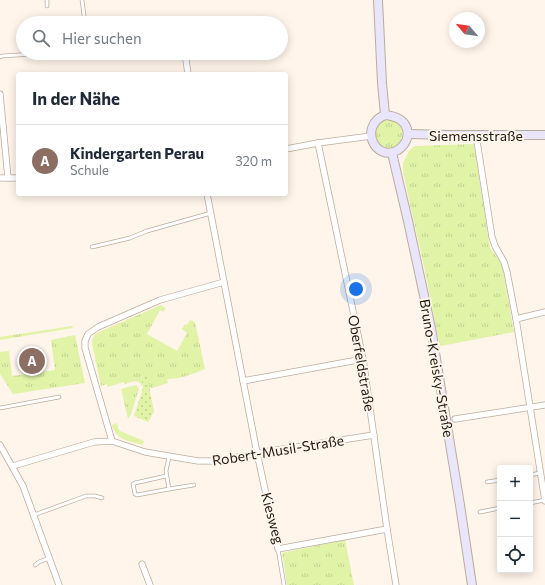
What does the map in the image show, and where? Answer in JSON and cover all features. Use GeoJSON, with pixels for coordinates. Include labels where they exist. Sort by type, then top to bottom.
{"type":"FeatureCollection","features":[{"type":"Feature","properties":{"kind":"street"},"geometry":{"type":"LineString","coordinates":[[378,0],[385,115]]}},
{"type":"Feature","properties":{"kind":"street"},"geometry":{"type":"LineString","coordinates":[[186,60],[188,72]]}},
{"type":"Feature","properties":{"kind":"street"},"geometry":{"type":"LineString","coordinates":[[0,94],[8,178]]}},
{"type":"Feature","properties":{"kind":"street"},"geometry":{"type":"LineString","coordinates":[[385,115],[402,120],[406,125],[408,134],[402,148],[392,153],[387,153],[376,147],[371,136],[371,131],[373,125],[380,117],[385,115]]}},
{"type":"Feature","properties":{"kind":"street","name":"Siemensstraße"},"geometry":{"type":"LineString","coordinates":[[408,134],[545,135]]}},
{"type":"Feature","properties":{"kind":"street"},"geometry":{"type":"LineString","coordinates":[[476,135],[492,237],[504,262],[516,319],[545,501]]}},
{"type":"Feature","properties":{"kind":"street"},"geometry":{"type":"LineString","coordinates":[[288,149],[371,136]]}},
{"type":"Feature","properties":{"kind":"street","name":"Oberfeldstraße"},"geometry":{"type":"LineString","coordinates":[[318,143],[363,359],[396,585]]}},
{"type":"Feature","properties":{"kind":"street","name":"Bruno-Kreisky-Straße"},"geometry":{"type":"LineString","coordinates":[[392,153],[431,328],[472,585]]}},
{"type":"Feature","properties":{"kind":"street"},"geometry":{"type":"LineString","coordinates":[[0,178],[16,178]]}},
{"type":"Feature","properties":{"kind":"street","name":"Kiesweg"},"geometry":{"type":"LineString","coordinates":[[207,196],[257,453],[278,549],[387,529]]}},
{"type":"Feature","properties":{"kind":"street"},"geometry":{"type":"LineString","coordinates":[[112,441],[85,348],[85,341],[88,334],[98,327],[160,300],[224,282]]}},
{"type":"Feature","properties":{"kind":"street"},"geometry":{"type":"LineString","coordinates":[[516,319],[545,312]]}},
{"type":"Feature","properties":{"kind":"street"},"geometry":{"type":"LineString","coordinates":[[243,381],[363,359]]}},
{"type":"Feature","properties":{"kind":"street"},"geometry":{"type":"LineString","coordinates":[[455,419],[545,404]]}},
{"type":"Feature","properties":{"kind":"street","name":"Robert-Musil-Straße"},"geometry":{"type":"LineString","coordinates":[[13,466],[94,442],[112,441],[145,452],[198,462],[219,461],[257,453],[374,435]]}},
{"type":"Feature","properties":{"kind":"street"},"geometry":{"type":"LineString","coordinates":[[0,445],[23,486],[59,585]]}},
{"type":"Feature","properties":{"kind":"street"},"geometry":{"type":"LineString","coordinates":[[142,564],[150,585]]}},
{"type":"Feature","properties":{"kind":"lane"},"geometry":{"type":"LineString","coordinates":[[47,0],[47,6]]}},
{"type":"Feature","properties":{"kind":"lane"},"geometry":{"type":"LineString","coordinates":[[82,0],[84,16]]}},
{"type":"Feature","properties":{"kind":"lane"},"geometry":{"type":"LineString","coordinates":[[0,57],[16,55]]}},
{"type":"Feature","properties":{"kind":"lane"},"geometry":{"type":"LineString","coordinates":[[92,247],[130,238],[145,232],[210,213]]}},
{"type":"Feature","properties":{"kind":"lane"},"geometry":{"type":"LineString","coordinates":[[0,408],[59,397]]}},
{"type":"Feature","properties":{"kind":"lane"},"geometry":{"type":"LineString","coordinates":[[169,456],[166,476],[169,489]]}},
{"type":"Feature","properties":{"kind":"lane"},"geometry":{"type":"LineString","coordinates":[[533,474],[540,473]]}},
{"type":"Feature","properties":{"kind":"lane"},"geometry":{"type":"LineString","coordinates":[[166,476],[133,484],[135,494],[137,495],[194,485]]}},
{"type":"Feature","properties":{"kind":"lane"},"geometry":{"type":"LineString","coordinates":[[487,482],[497,480]]}},
{"type":"Feature","properties":{"kind":"lane"},"geometry":{"type":"LineString","coordinates":[[34,515],[86,496],[102,498]]}},
{"type":"Feature","properties":{"kind":"lane"},"geometry":{"type":"LineString","coordinates":[[533,503],[545,501]]}},
{"type":"Feature","properties":{"kind":"lane"},"geometry":{"type":"LineString","coordinates":[[480,512],[497,509]]}},
{"type":"Feature","properties":{"kind":"lane"},"geometry":{"type":"LineString","coordinates":[[278,549],[284,585]]}},
{"type":"Feature","properties":{"kind":"lane"},"geometry":{"type":"LineString","coordinates":[[35,564],[49,558]]}},
{"type":"Feature","properties":{"kind":"green space"},"geometry":{"type":"Polygon","coordinates":[[[388,120],[398,124],[402,134],[398,144],[388,148],[378,144],[374,134],[378,124],[388,120]]]}},
{"type":"Feature","properties":{"kind":"green space"},"geometry":{"type":"Polygon","coordinates":[[[474,144],[490,248],[502,264],[514,332],[441,346],[409,200],[403,171],[403,163],[409,151],[413,147],[474,144]]]}},
{"type":"Feature","properties":{"kind":"green space"},"geometry":{"type":"Polygon","coordinates":[[[161,305],[166,308],[163,312],[160,310],[147,334],[177,351],[187,333],[182,329],[185,324],[187,325],[190,320],[195,322],[205,369],[182,377],[167,379],[168,383],[149,389],[147,376],[141,377],[143,387],[139,382],[135,381],[125,384],[124,382],[107,387],[107,384],[101,386],[92,344],[93,338],[99,332],[161,305]]]}},
{"type":"Feature","properties":{"kind":"green space"},"geometry":{"type":"Polygon","coordinates":[[[72,326],[73,328],[0,340],[0,337],[72,326]]]}},
{"type":"Feature","properties":{"kind":"green space"},"geometry":{"type":"Polygon","coordinates":[[[75,335],[85,383],[13,394],[0,374],[0,352],[9,351],[12,376],[55,370],[51,340],[75,335]]]}},
{"type":"Feature","properties":{"kind":"green space"},"geometry":{"type":"Polygon","coordinates":[[[147,375],[154,412],[148,422],[134,416],[143,387],[141,377],[147,375]]]}},
{"type":"Feature","properties":{"kind":"green space"},"geometry":{"type":"Polygon","coordinates":[[[136,385],[139,389],[128,419],[121,389],[136,385]]]}},
{"type":"Feature","properties":{"kind":"green space"},"geometry":{"type":"Polygon","coordinates":[[[117,423],[120,431],[144,441],[143,445],[128,441],[116,434],[112,425],[117,423]]]}},
{"type":"Feature","properties":{"kind":"green space"},"geometry":{"type":"Polygon","coordinates":[[[345,540],[354,585],[287,585],[282,553],[345,540]]]}},
{"type":"Feature","properties":{"kind":"place","name":"Kindergarten Perau"},"geometry":{"type":"Point","coordinates":[32,361]}}]}
